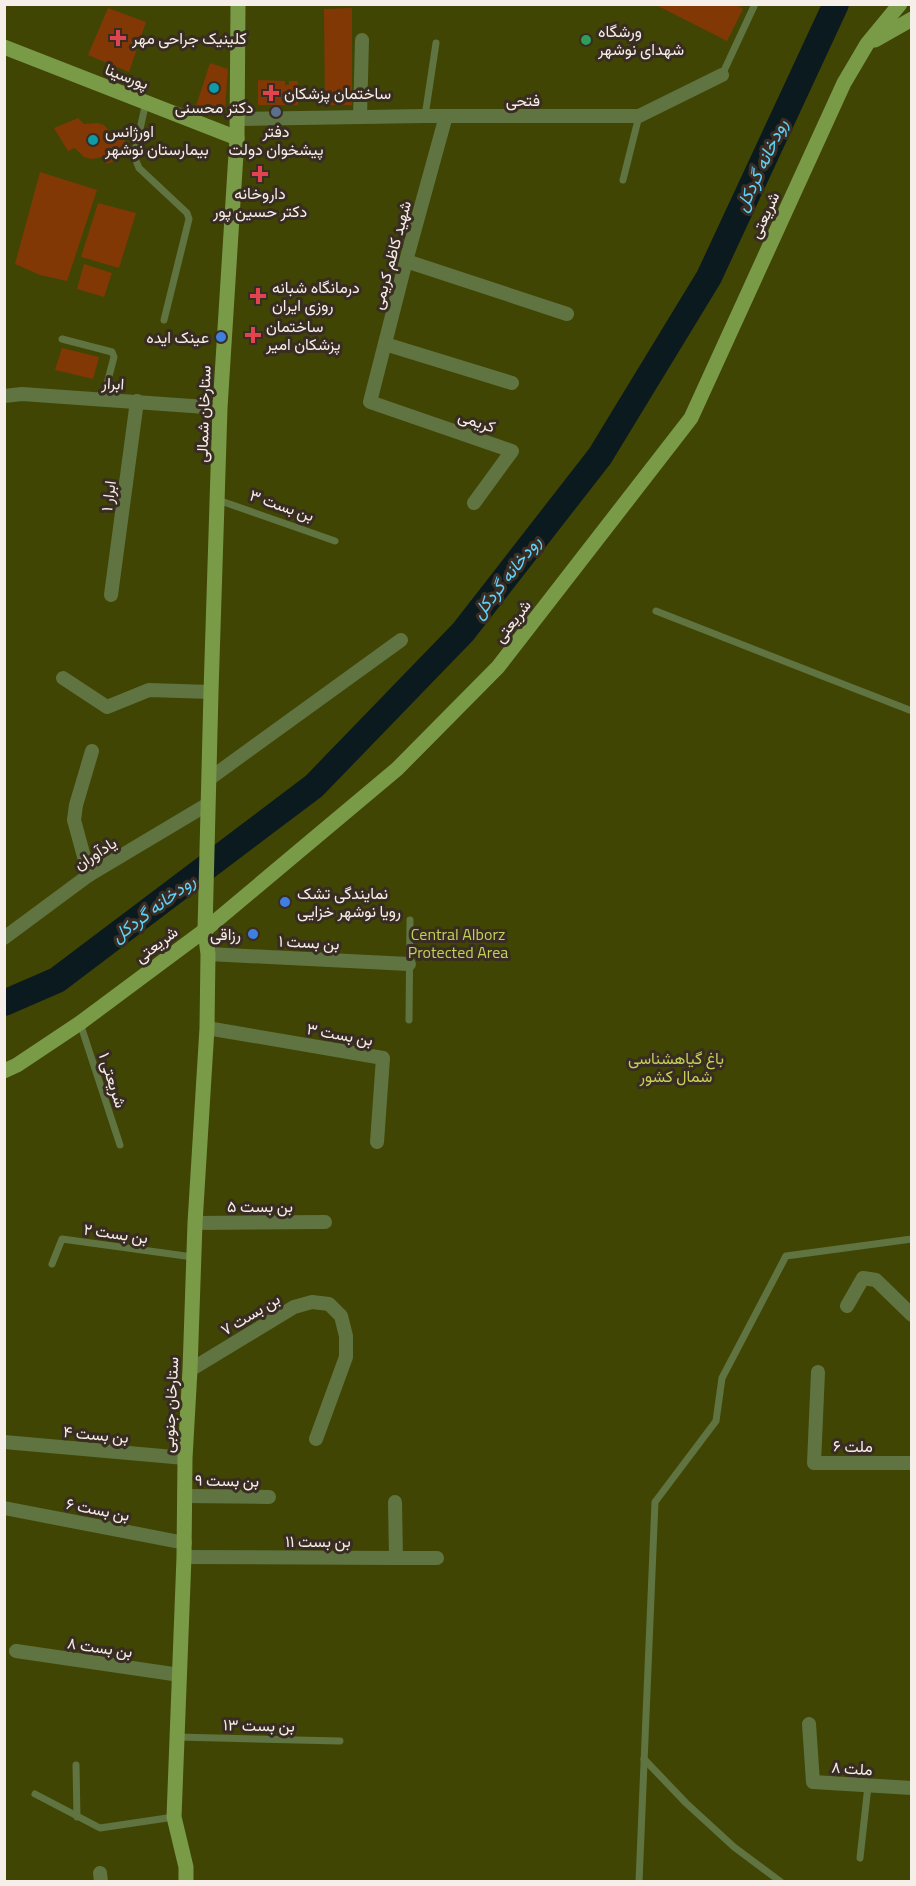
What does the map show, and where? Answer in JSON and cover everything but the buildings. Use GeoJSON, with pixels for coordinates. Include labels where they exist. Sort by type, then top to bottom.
{"type":"FeatureCollection","features":[{"type":"Feature","properties":{"kind":"main road","name":"ستارخان شمالی"},"geometry":{"type":"LineString","coordinates":[[206,904],[220,408],[237,138],[238,4]]}},
{"type":"Feature","properties":{"kind":"main road","name":"شریعتی"},"geometry":{"type":"LineString","coordinates":[[4,1071],[17,1065],[80,1023],[205,930],[398,769],[498,667],[691,418],[844,83],[867,44],[900,4]]}},
{"type":"Feature","properties":{"kind":"main road"},"geometry":{"type":"LineString","coordinates":[[867,44],[912,19]]}},
{"type":"Feature","properties":{"kind":"main road","name":"پورسینا"},"geometry":{"type":"LineString","coordinates":[[4,47],[237,138]]}},
{"type":"Feature","properties":{"kind":"main road","name":"ستارخان جنوبی"},"geometry":{"type":"LineString","coordinates":[[186,1881],[186,1867],[174,1817],[185,1550],[185,1458],[193,1257],[207,1028],[206,904]]}},
{"type":"Feature","properties":{"kind":"street"},"geometry":{"type":"LineString","coordinates":[[360,117],[362,40]]}},
{"type":"Feature","properties":{"kind":"street","name":"فتحی"},"geometry":{"type":"LineString","coordinates":[[237,119],[639,116],[722,75]]}},
{"type":"Feature","properties":{"kind":"street","name":"شهید کاظم کریمی"},"geometry":{"type":"LineString","coordinates":[[370,402],[446,116]]}},
{"type":"Feature","properties":{"kind":"street"},"geometry":{"type":"LineString","coordinates":[[406,261],[567,314]]}},
{"type":"Feature","properties":{"kind":"street"},"geometry":{"type":"LineString","coordinates":[[385,344],[512,383]]}},
{"type":"Feature","properties":{"kind":"street","name":"ابرار"},"geometry":{"type":"LineString","coordinates":[[4,396],[22,394],[220,408]]}},
{"type":"Feature","properties":{"kind":"street","name":"ابرار ۱"},"geometry":{"type":"LineString","coordinates":[[111,595],[136,401]]}},
{"type":"Feature","properties":{"kind":"street","name":"کریمی"},"geometry":{"type":"LineString","coordinates":[[370,402],[512,451],[474,503]]}},
{"type":"Feature","properties":{"kind":"street"},"geometry":{"type":"LineString","coordinates":[[209,779],[401,640]]}},
{"type":"Feature","properties":{"kind":"street"},"geometry":{"type":"LineString","coordinates":[[63,678],[106,707],[149,690],[211,692]]}},
{"type":"Feature","properties":{"kind":"street"},"geometry":{"type":"LineString","coordinates":[[89,875],[74,820],[76,805],[92,752]]}},
{"type":"Feature","properties":{"kind":"street","name":"یادآوران"},"geometry":{"type":"LineString","coordinates":[[4,938],[89,875],[208,804]]}},
{"type":"Feature","properties":{"kind":"street","name":"بن بست ۱"},"geometry":{"type":"LineString","coordinates":[[208,954],[409,964]]}},
{"type":"Feature","properties":{"kind":"street","name":"بن بست ۳"},"geometry":{"type":"LineString","coordinates":[[207,1028],[383,1058],[377,1142]]}},
{"type":"Feature","properties":{"kind":"street","name":"بن بست ۵"},"geometry":{"type":"LineString","coordinates":[[195,1223],[325,1222]]}},
{"type":"Feature","properties":{"kind":"street"},"geometry":{"type":"LineString","coordinates":[[847,1306],[864,1278],[876,1280],[912,1315]]}},
{"type":"Feature","properties":{"kind":"street","name":"بن بست ۷"},"geometry":{"type":"LineString","coordinates":[[190,1370],[294,1307],[312,1302],[329,1304],[341,1316],[346,1336],[346,1357],[316,1439]]}},
{"type":"Feature","properties":{"kind":"street","name":"ملت ۶"},"geometry":{"type":"LineString","coordinates":[[818,1371],[814,1463],[912,1463]]}},
{"type":"Feature","properties":{"kind":"street","name":"بن بست ۴"},"geometry":{"type":"LineString","coordinates":[[4,1442],[185,1458]]}},
{"type":"Feature","properties":{"kind":"street","name":"بن بست ۹"},"geometry":{"type":"LineString","coordinates":[[185,1496],[270,1497]]}},
{"type":"Feature","properties":{"kind":"street"},"geometry":{"type":"LineString","coordinates":[[395,1502],[396,1557]]}},
{"type":"Feature","properties":{"kind":"street","name":"بن بست ۶"},"geometry":{"type":"LineString","coordinates":[[4,1508],[185,1550]]}},
{"type":"Feature","properties":{"kind":"street","name":"بن بست ۱۱"},"geometry":{"type":"LineString","coordinates":[[185,1550],[437,1558]]}},
{"type":"Feature","properties":{"kind":"street","name":"بن بست ۸"},"geometry":{"type":"LineString","coordinates":[[16,1652],[180,1675]]}},
{"type":"Feature","properties":{"kind":"street","name":"ملت ۸"},"geometry":{"type":"LineString","coordinates":[[809,1724],[813,1782],[912,1788]]}},
{"type":"Feature","properties":{"kind":"lane","name":"فتحی"},"geometry":{"type":"LineString","coordinates":[[722,75],[754,4]]}},
{"type":"Feature","properties":{"kind":"lane"},"geometry":{"type":"LineString","coordinates":[[425,116],[436,43]]}},
{"type":"Feature","properties":{"kind":"lane"},"geometry":{"type":"LineString","coordinates":[[146,102],[134,156],[135,162],[187,213],[189,219],[164,320]]}},
{"type":"Feature","properties":{"kind":"lane"},"geometry":{"type":"LineString","coordinates":[[622,180],[639,116]]}},
{"type":"Feature","properties":{"kind":"lane"},"geometry":{"type":"LineString","coordinates":[[62,339],[112,352],[114,357],[104,399]]}},
{"type":"Feature","properties":{"kind":"lane","name":"بن بست ۳"},"geometry":{"type":"LineString","coordinates":[[218,500],[335,541]]}},
{"type":"Feature","properties":{"kind":"lane"},"geometry":{"type":"LineString","coordinates":[[656,610],[912,711]]}},
{"type":"Feature","properties":{"kind":"lane"},"geometry":{"type":"LineString","coordinates":[[409,1020],[410,920]]}},
{"type":"Feature","properties":{"kind":"lane","name":"شریعتی ۱"},"geometry":{"type":"LineString","coordinates":[[80,1023],[120,1145]]}},
{"type":"Feature","properties":{"kind":"lane","name":"بن بست ۲"},"geometry":{"type":"LineString","coordinates":[[52,1264],[62,1239],[193,1257]]}},
{"type":"Feature","properties":{"kind":"lane"},"geometry":{"type":"LineString","coordinates":[[639,1881],[655,1502],[716,1421],[722,1378],[786,1256],[912,1239]]}},
{"type":"Feature","properties":{"kind":"lane","name":"بن بست ۱۳"},"geometry":{"type":"LineString","coordinates":[[177,1737],[340,1741]]}},
{"type":"Feature","properties":{"kind":"lane"},"geometry":{"type":"LineString","coordinates":[[644,1759],[686,1803],[734,1847],[781,1881]]}},
{"type":"Feature","properties":{"kind":"lane"},"geometry":{"type":"LineString","coordinates":[[76,1765],[76,1817]]}},
{"type":"Feature","properties":{"kind":"lane"},"geometry":{"type":"LineString","coordinates":[[860,1858],[868,1786]]}},
{"type":"Feature","properties":{"kind":"lane"},"geometry":{"type":"LineString","coordinates":[[35,1794],[100,1828],[174,1817]]}},
{"type":"Feature","properties":{"kind":"green space","name":"Central Alborz Protected Area"},"geometry":{"type":"Polygon","coordinates":[[[5,5],[911,5],[911,1881],[5,1882],[5,5]]]}},
{"type":"Feature","properties":{"kind":"waterway","name":"رودخانه گردکل"},"geometry":{"type":"LineString","coordinates":[[4,1003],[57,980],[314,786],[463,632],[600,456],[709,277],[836,4]]}},
{"type":"Feature","properties":{"kind":"place","name":"کلینیک جراحی مهر"},"geometry":{"type":"Point","coordinates":[118,38]}},
{"type":"Feature","properties":{"kind":"place","name":"ورشگاه شهدای نوشهر"},"geometry":{"type":"Point","coordinates":[586,40]}},
{"type":"Feature","properties":{"kind":"place","name":"دکتر محسنی"},"geometry":{"type":"Point","coordinates":[214,88]}},
{"type":"Feature","properties":{"kind":"place","name":"ساختمان پزشکان"},"geometry":{"type":"Point","coordinates":[271,93]}},
{"type":"Feature","properties":{"kind":"place","name":"دفتر پیشخوان دولت"},"geometry":{"type":"Point","coordinates":[276,112]}},
{"type":"Feature","properties":{"kind":"place","name":"اورژانس بیمارستان نوشهر"},"geometry":{"type":"Point","coordinates":[93,140]}},
{"type":"Feature","properties":{"kind":"place","name":"داروخانه دکتر حسین پور"},"geometry":{"type":"Point","coordinates":[260,174]}},
{"type":"Feature","properties":{"kind":"place","name":"درمانگاه شبانه روزی ایران"},"geometry":{"type":"Point","coordinates":[258,296]}},
{"type":"Feature","properties":{"kind":"place","name":"ساختمان پزشکان امیر"},"geometry":{"type":"Point","coordinates":[253,335]}},
{"type":"Feature","properties":{"kind":"place","name":"عینک ایده"},"geometry":{"type":"Point","coordinates":[221,337]}},
{"type":"Feature","properties":{"kind":"place","name":"نمایندگی تشک رویا نوشهر خزایی"},"geometry":{"type":"Point","coordinates":[285,902]}},
{"type":"Feature","properties":{"kind":"place","name":"رزاقی"},"geometry":{"type":"Point","coordinates":[253,934]}},
{"type":"Feature","properties":{"kind":"park label","name":"باغ گیاهشناسی شمال کشور"},"geometry":{"type":"Point","coordinates":[676,1067]}}]}
